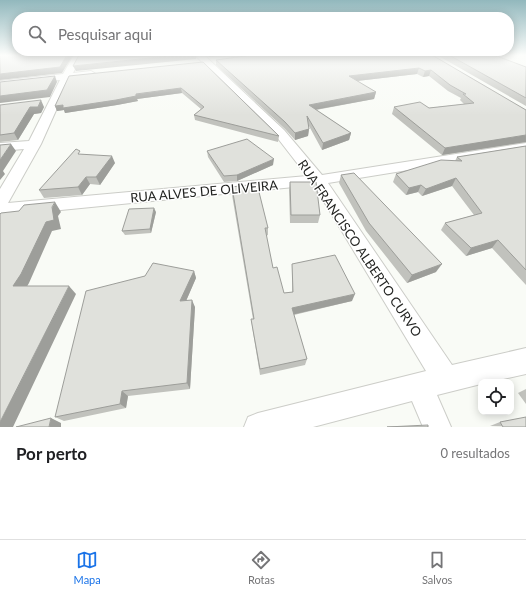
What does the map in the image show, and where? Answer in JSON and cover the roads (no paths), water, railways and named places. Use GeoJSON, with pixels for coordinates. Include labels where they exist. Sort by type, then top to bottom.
{"type":"FeatureCollection","features":[{"type":"Feature","properties":{"kind":"street"},"geometry":{"type":"LineString","coordinates":[[0,84],[87,75]]}},
{"type":"Feature","properties":{"kind":"street","name":"RUA FRANCISCO ALBERTO CURVO"},"geometry":{"type":"LineString","coordinates":[[220,75],[280,133],[318,180],[446,379]]}},
{"type":"Feature","properties":{"kind":"street"},"geometry":{"type":"LineString","coordinates":[[0,204],[34,144],[66,77]]}},
{"type":"Feature","properties":{"kind":"street"},"geometry":{"type":"LineString","coordinates":[[39,103],[55,101]]}},
{"type":"Feature","properties":{"kind":"street"},"geometry":{"type":"LineString","coordinates":[[0,148],[34,144]]}},
{"type":"Feature","properties":{"kind":"street","name":"RUA ALVES DE OLIVEIRA"},"geometry":{"type":"LineString","coordinates":[[0,210],[318,180],[526,147]]}},
{"type":"Feature","properties":{"kind":"street"},"geometry":{"type":"LineString","coordinates":[[258,427],[446,379],[526,361]]}},
{"type":"Feature","properties":{"kind":"street"},"geometry":{"type":"LineString","coordinates":[[419,386],[437,427]]}}]}
